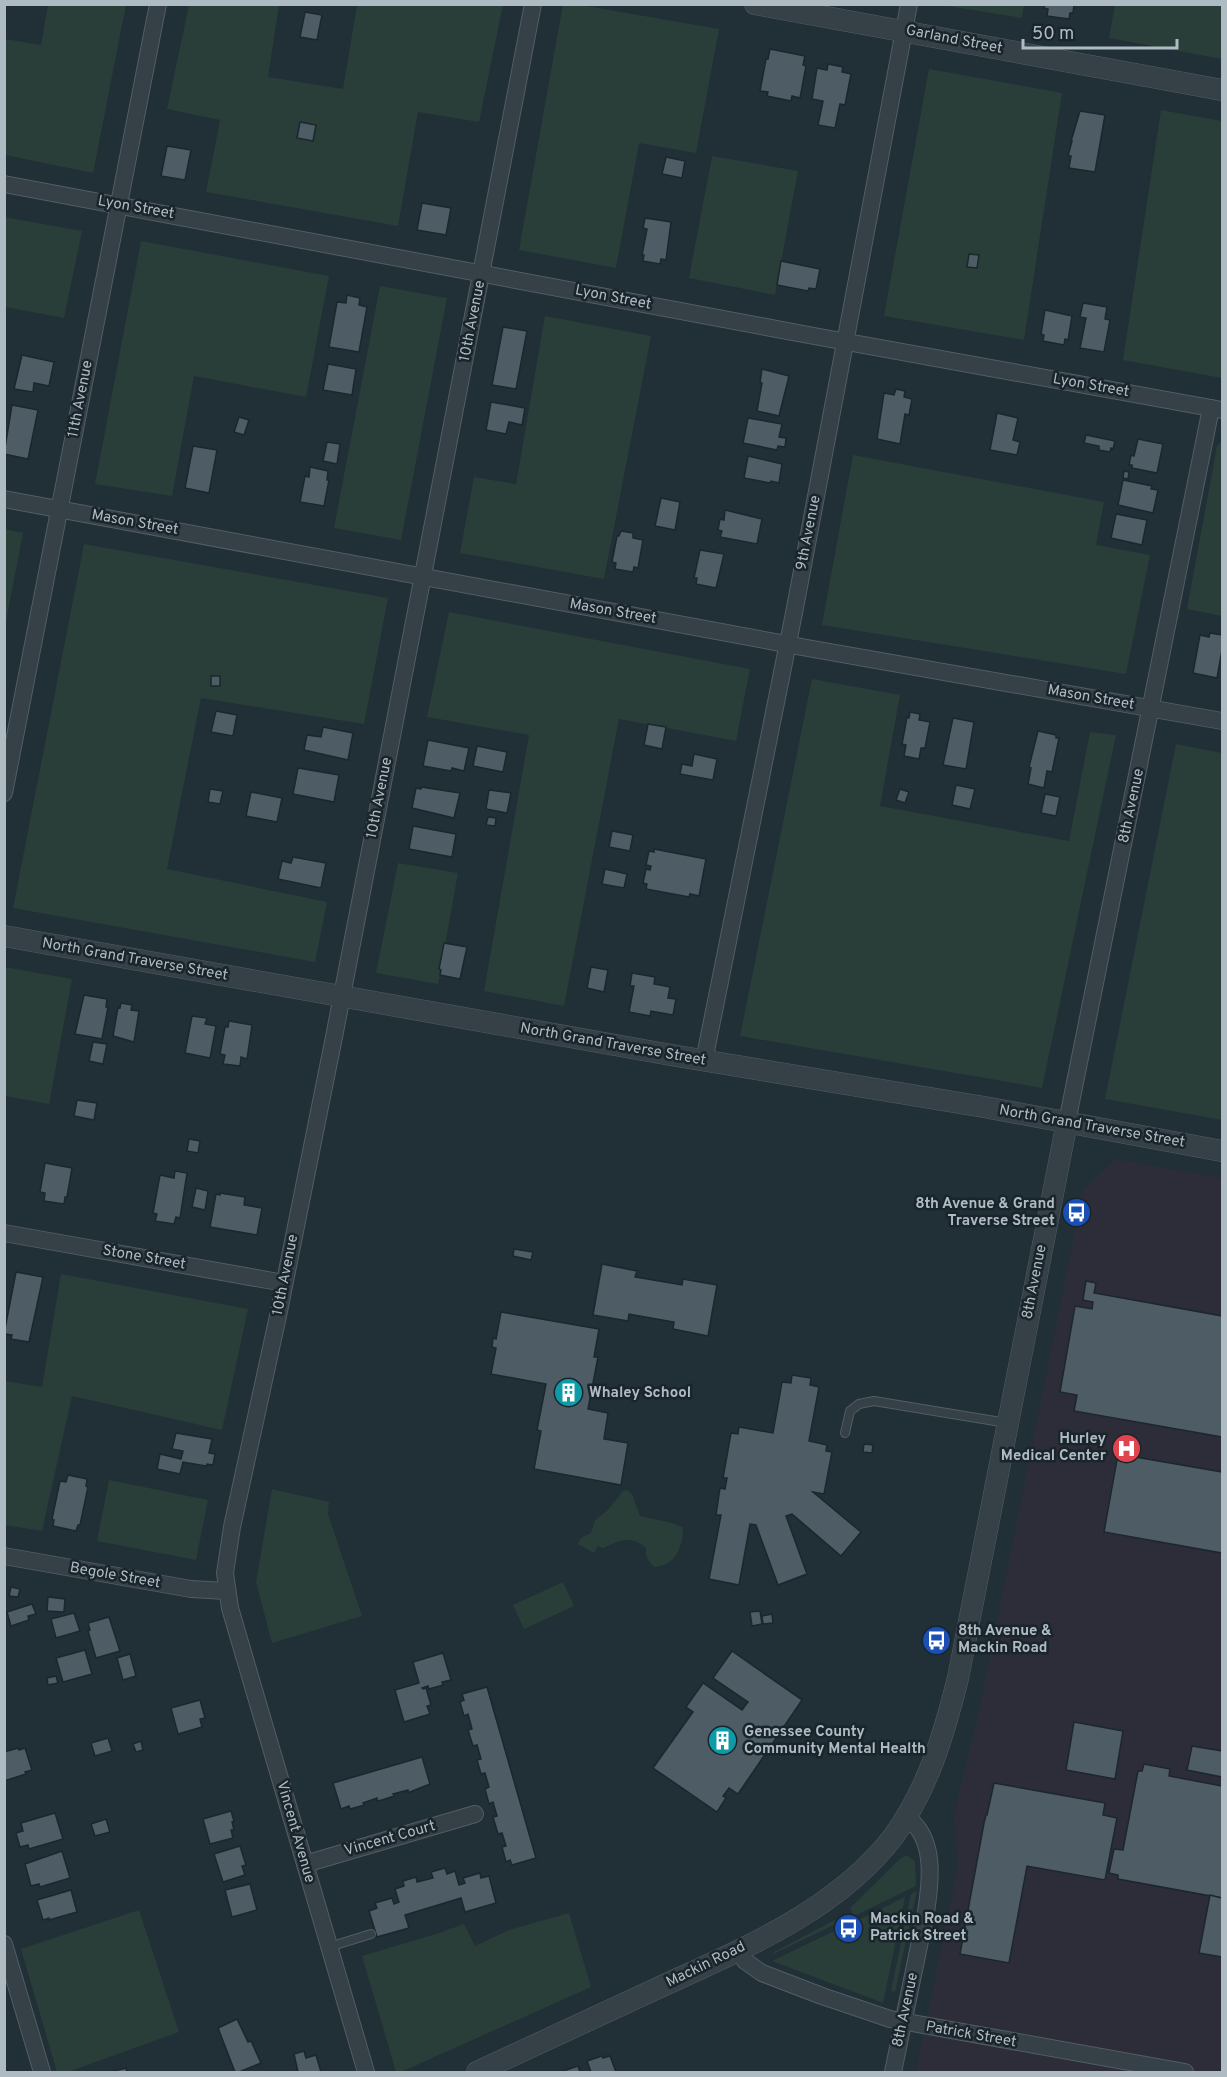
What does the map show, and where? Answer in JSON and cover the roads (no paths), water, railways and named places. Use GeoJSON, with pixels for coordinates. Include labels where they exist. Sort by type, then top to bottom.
{"type":"FeatureCollection","features":[{"type":"Feature","properties":{"kind":"street","name":"11th Avenue"},"geometry":{"type":"LineString","coordinates":[[4,793],[158,4]]}},
{"type":"Feature","properties":{"kind":"street","name":"10th Avenue"},"geometry":{"type":"LineString","coordinates":[[226,1591],[226,1561],[232,1527],[341,997],[533,4]]}},
{"type":"Feature","properties":{"kind":"street","name":"Garland Street"},"geometry":{"type":"LineString","coordinates":[[755,4],[1222,90]]}},
{"type":"Feature","properties":{"kind":"street","name":"9th Avenue"},"geometry":{"type":"LineString","coordinates":[[704,1061],[788,644],[909,4]]}},
{"type":"Feature","properties":{"kind":"street","name":"Lyon Street"},"geometry":{"type":"LineString","coordinates":[[4,184],[1217,409]]}},
{"type":"Feature","properties":{"kind":"street","name":"8th Avenue"},"geometry":{"type":"LineString","coordinates":[[893,2073],[926,1912],[930,1876],[923,1834],[916,1824],[906,1817],[932,1768],[950,1711],[972,1610],[1067,1122],[1152,709],[1217,409]]}},
{"type":"Feature","properties":{"kind":"street","name":"Mason Street"},"geometry":{"type":"LineString","coordinates":[[4,499],[788,644],[1222,721]]}},
{"type":"Feature","properties":{"kind":"street","name":"North Grand Traverse Street"},"geometry":{"type":"LineString","coordinates":[[4,936],[1222,1151]]}},
{"type":"Feature","properties":{"kind":"street","name":"Stone Street"},"geometry":{"type":"LineString","coordinates":[[4,1233],[284,1283]]}},
{"type":"Feature","properties":{"kind":"street","name":"Begole Street"},"geometry":{"type":"LineString","coordinates":[[4,1556],[191,1589],[226,1591]]}},
{"type":"Feature","properties":{"kind":"street","name":"Vincent Avenue"},"geometry":{"type":"LineString","coordinates":[[226,1591],[366,2073]]}},
{"type":"Feature","properties":{"kind":"street","name":"Vincent Court"},"geometry":{"type":"LineString","coordinates":[[305,1864],[475,1814]]}},
{"type":"Feature","properties":{"kind":"street","name":"Mackin Road"},"geometry":{"type":"LineString","coordinates":[[477,2073],[738,1950],[804,1915],[851,1881],[883,1848],[906,1817]]}},
{"type":"Feature","properties":{"kind":"street"},"geometry":{"type":"LineString","coordinates":[[4,1944],[42,2073]]}},
{"type":"Feature","properties":{"kind":"street","name":"Patrick Street"},"geometry":{"type":"LineString","coordinates":[[738,1950],[750,1965],[768,1976],[877,2016],[1185,2073]]}},
{"type":"Feature","properties":{"kind":"lane"},"geometry":{"type":"LineString","coordinates":[[845,1433],[850,1411],[859,1404],[873,1401],[1007,1423]]}},
{"type":"Feature","properties":{"kind":"lane"},"geometry":{"type":"LineString","coordinates":[[329,1947],[371,1934]]}},
{"type":"Feature","properties":{"kind":"place","name":"8th Avenue & Grand Traverse Street"},"geometry":{"type":"Point","coordinates":[1076,1213]}},
{"type":"Feature","properties":{"kind":"place","name":"Whaley School"},"geometry":{"type":"Point","coordinates":[568,1393]}},
{"type":"Feature","properties":{"kind":"place","name":"Hurley Medical Center"},"geometry":{"type":"Point","coordinates":[1127,1448]}},
{"type":"Feature","properties":{"kind":"place","name":"8th Avenue & Mackin Road"},"geometry":{"type":"Point","coordinates":[937,1640]}},
{"type":"Feature","properties":{"kind":"place","name":"Genessee County Community Mental Health"},"geometry":{"type":"Point","coordinates":[723,1741]}},
{"type":"Feature","properties":{"kind":"place","name":"Mackin Road & Patrick Street"},"geometry":{"type":"Point","coordinates":[849,1928]}}]}
